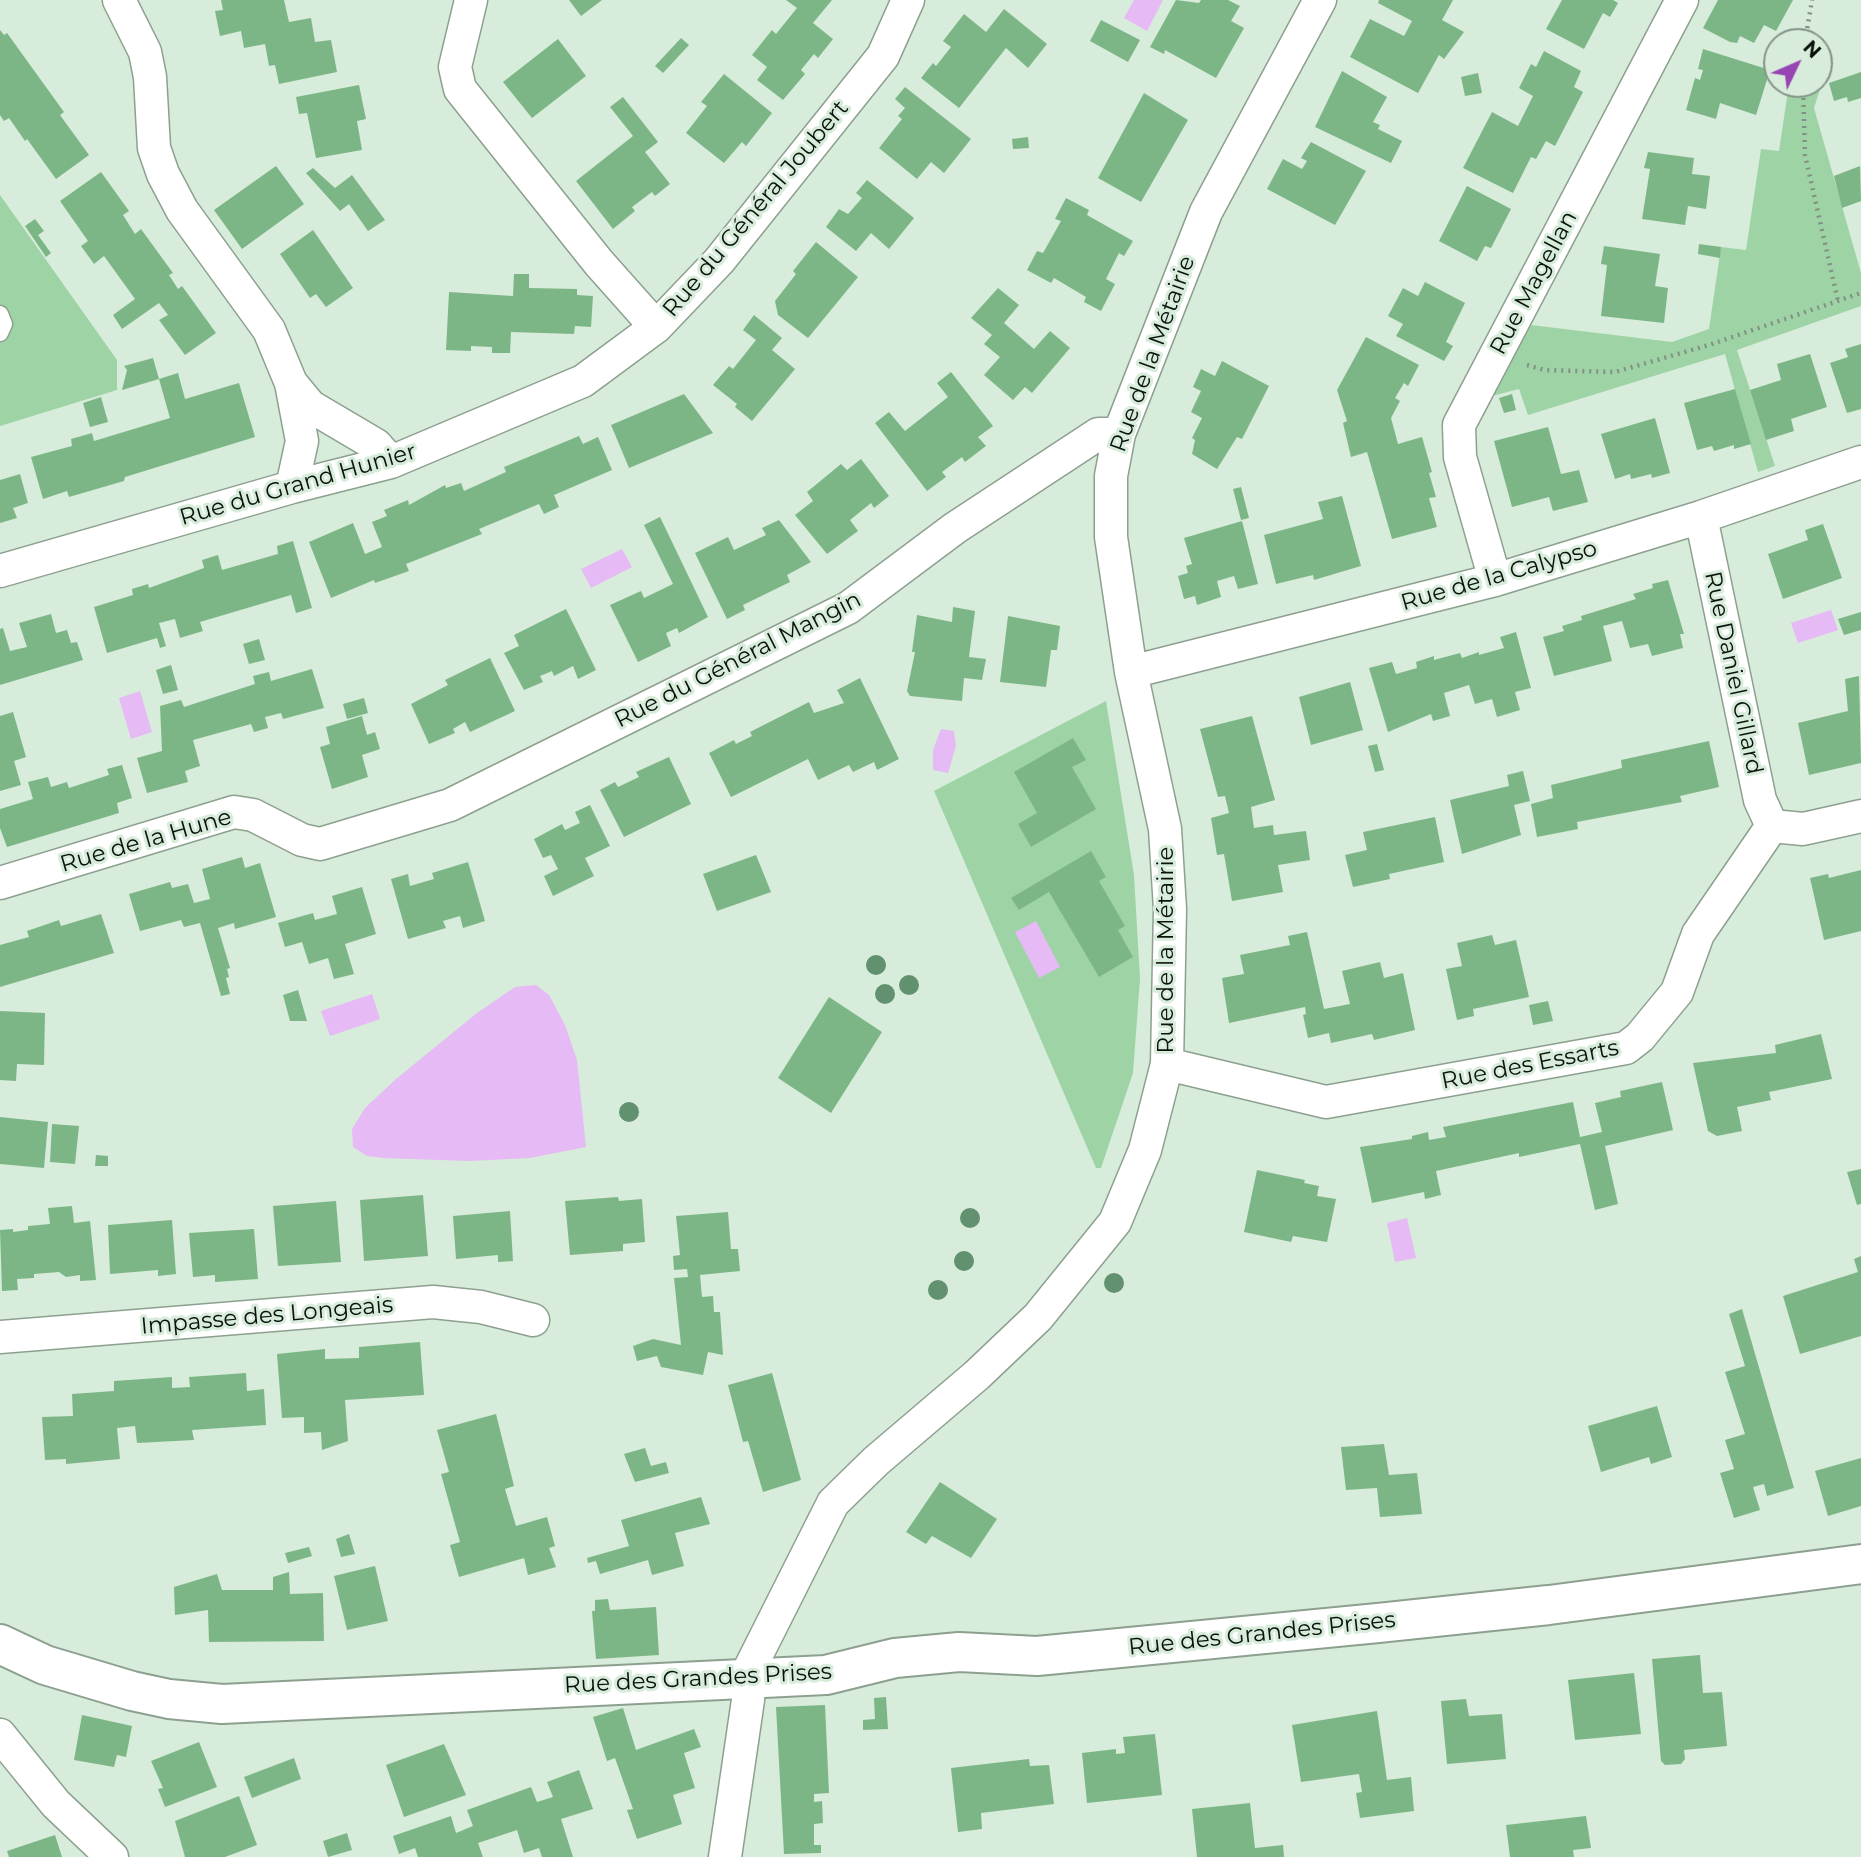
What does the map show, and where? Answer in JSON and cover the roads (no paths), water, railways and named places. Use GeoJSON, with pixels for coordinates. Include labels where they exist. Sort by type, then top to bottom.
{"type":"FeatureCollection","features":[{"type":"Feature","properties":{"kind":"street"},"geometry":{"type":"LineString","coordinates":[[119,0],[145,52],[150,77],[154,148],[163,174],[182,210],[269,330],[290,383],[302,442],[292,487]]}},
{"type":"Feature","properties":{"kind":"street","name":"Rue du Général Joubert"},"geometry":{"type":"LineString","coordinates":[[471,0],[455,67],[460,89],[599,263],[656,327],[719,261],[883,56],[908,0]]}},
{"type":"Feature","properties":{"kind":"street","name":"Rue de la Métairie"},"geometry":{"type":"LineString","coordinates":[[725,1857],[750,1668],[833,1503],[876,1461],[977,1375],[1038,1317],[1115,1222],[1145,1150],[1167,1064],[1170,909],[1165,829],[1131,672],[1111,537],[1111,477],[1119,434],[1206,212],[1320,0]]}},
{"type":"Feature","properties":{"kind":"street","name":"Rue Magellan"},"geometry":{"type":"LineString","coordinates":[[1494,580],[1458,445],[1459,425],[1682,0]]}},
{"type":"Feature","properties":{"kind":"street","name":"Rue du Grand Hunier"},"geometry":{"type":"LineString","coordinates":[[0,571],[292,487],[391,462],[583,381],[656,327]]}},
{"type":"Feature","properties":{"kind":"street"},"geometry":{"type":"LineString","coordinates":[[290,383],[310,406],[376,445],[391,462]]}},
{"type":"Feature","properties":{"kind":"street","name":"Rue du Général Mangin"},"geometry":{"type":"LineString","coordinates":[[450,805],[848,608],[955,528],[1098,434],[1119,434]]}},
{"type":"Feature","properties":{"kind":"street","name":"Rue de la Calypso"},"geometry":{"type":"LineString","coordinates":[[1131,672],[1494,580],[1700,517],[1861,462]]}},
{"type":"Feature","properties":{"kind":"street","name":"Rue Daniel Gillard"},"geometry":{"type":"LineString","coordinates":[[1700,517],[1760,800],[1772,826]]}},
{"type":"Feature","properties":{"kind":"street","name":"Rue de la Hune"},"geometry":{"type":"LineString","coordinates":[[0,883],[234,812],[253,815],[302,840],[320,844],[450,805]]}},
{"type":"Feature","properties":{"kind":"street"},"geometry":{"type":"LineString","coordinates":[[1772,826],[1803,829],[1861,816]]}},
{"type":"Feature","properties":{"kind":"street","name":"Rue des Essarts"},"geometry":{"type":"LineString","coordinates":[[1167,1064],[1326,1102],[1626,1048],[1640,1037],[1677,992],[1698,934],[1772,826]]}},
{"type":"Feature","properties":{"kind":"street","name":"Impasse des Longeais"},"geometry":{"type":"LineString","coordinates":[[0,1337],[433,1302],[481,1307],[533,1320]]}},
{"type":"Feature","properties":{"kind":"street","name":"Rue des Grandes Prises"},"geometry":{"type":"LineString","coordinates":[[0,1645],[45,1665],[132,1691],[169,1699],[222,1704],[826,1675],[895,1658],[959,1652],[1037,1657],[1549,1605],[1861,1563]]}},
{"type":"Feature","properties":{"kind":"street"},"geometry":{"type":"LineString","coordinates":[[0,1735],[56,1804],[112,1857]]}},
{"type":"Feature","properties":{"kind":"lane"},"geometry":{"type":"LineString","coordinates":[[0,314],[4,324],[0,333]]}}]}
